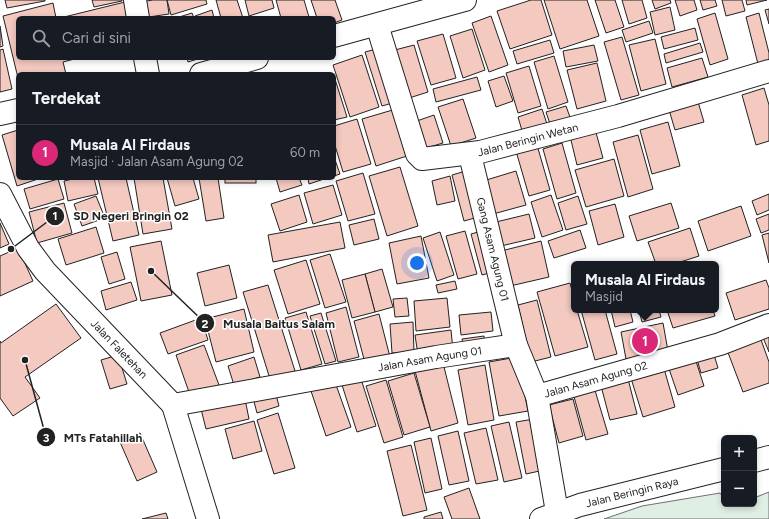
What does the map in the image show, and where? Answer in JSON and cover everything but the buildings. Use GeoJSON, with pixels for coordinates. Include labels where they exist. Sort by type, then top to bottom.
{"type":"FeatureCollection","features":[{"type":"Feature","properties":{"kind":"street"},"geometry":{"type":"LineString","coordinates":[[135,0],[138,16]]}},
{"type":"Feature","properties":{"kind":"street"},"geometry":{"type":"LineString","coordinates":[[336,35],[465,0]]}},
{"type":"Feature","properties":{"kind":"street","name":"Jalan Beringin Wetan"},"geometry":{"type":"LineString","coordinates":[[377,25],[419,158],[422,159],[470,154],[618,116],[769,71]]}},
{"type":"Feature","properties":{"kind":"street"},"geometry":{"type":"LineString","coordinates":[[145,60],[148,72]]}},
{"type":"Feature","properties":{"kind":"street"},"geometry":{"type":"LineString","coordinates":[[208,72],[250,60]]}},
{"type":"Feature","properties":{"kind":"street"},"geometry":{"type":"LineString","coordinates":[[0,114],[16,110]]}},
{"type":"Feature","properties":{"kind":"street","name":"Gang Asam Agung 01"},"geometry":{"type":"LineString","coordinates":[[470,154],[516,345]]}},
{"type":"Feature","properties":{"kind":"street","name":"Jalan Faletehan"},"geometry":{"type":"LineString","coordinates":[[0,194],[28,248],[45,271],[173,405],[208,519]]}},
{"type":"Feature","properties":{"kind":"street","name":"Jalan Asam Agung 02"},"geometry":{"type":"LineString","coordinates":[[537,396],[720,344],[769,325]]}},
{"type":"Feature","properties":{"kind":"street"},"geometry":{"type":"LineString","coordinates":[[516,345],[537,396],[549,515]]}},
{"type":"Feature","properties":{"kind":"street","name":"Jalan Asam Agung 01"},"geometry":{"type":"LineString","coordinates":[[173,405],[436,357],[516,345]]}},
{"type":"Feature","properties":{"kind":"street"},"geometry":{"type":"LineString","coordinates":[[757,460],[769,457]]}},
{"type":"Feature","properties":{"kind":"street","name":"Jalan Beringin Raya"},"geometry":{"type":"LineString","coordinates":[[549,515],[721,470]]}},
{"type":"Feature","properties":{"kind":"green space"},"geometry":{"type":"Polygon","coordinates":[[[769,492],[769,519],[604,519],[642,506],[720,493],[721,507],[757,507],[757,497],[769,492]]]}},
{"type":"Feature","properties":{"kind":"place","name":"SD Negeri Bringin 02"},"geometry":{"type":"Point","coordinates":[11,249]}},
{"type":"Feature","properties":{"kind":"place","name":"Musala Baitus Salam"},"geometry":{"type":"Point","coordinates":[151,271]}},
{"type":"Feature","properties":{"kind":"place","name":"Musala Al Firdaus"},"geometry":{"type":"Point","coordinates":[645,341]}},
{"type":"Feature","properties":{"kind":"place","name":"MTs Fatahillah"},"geometry":{"type":"Point","coordinates":[25,360]}}]}
